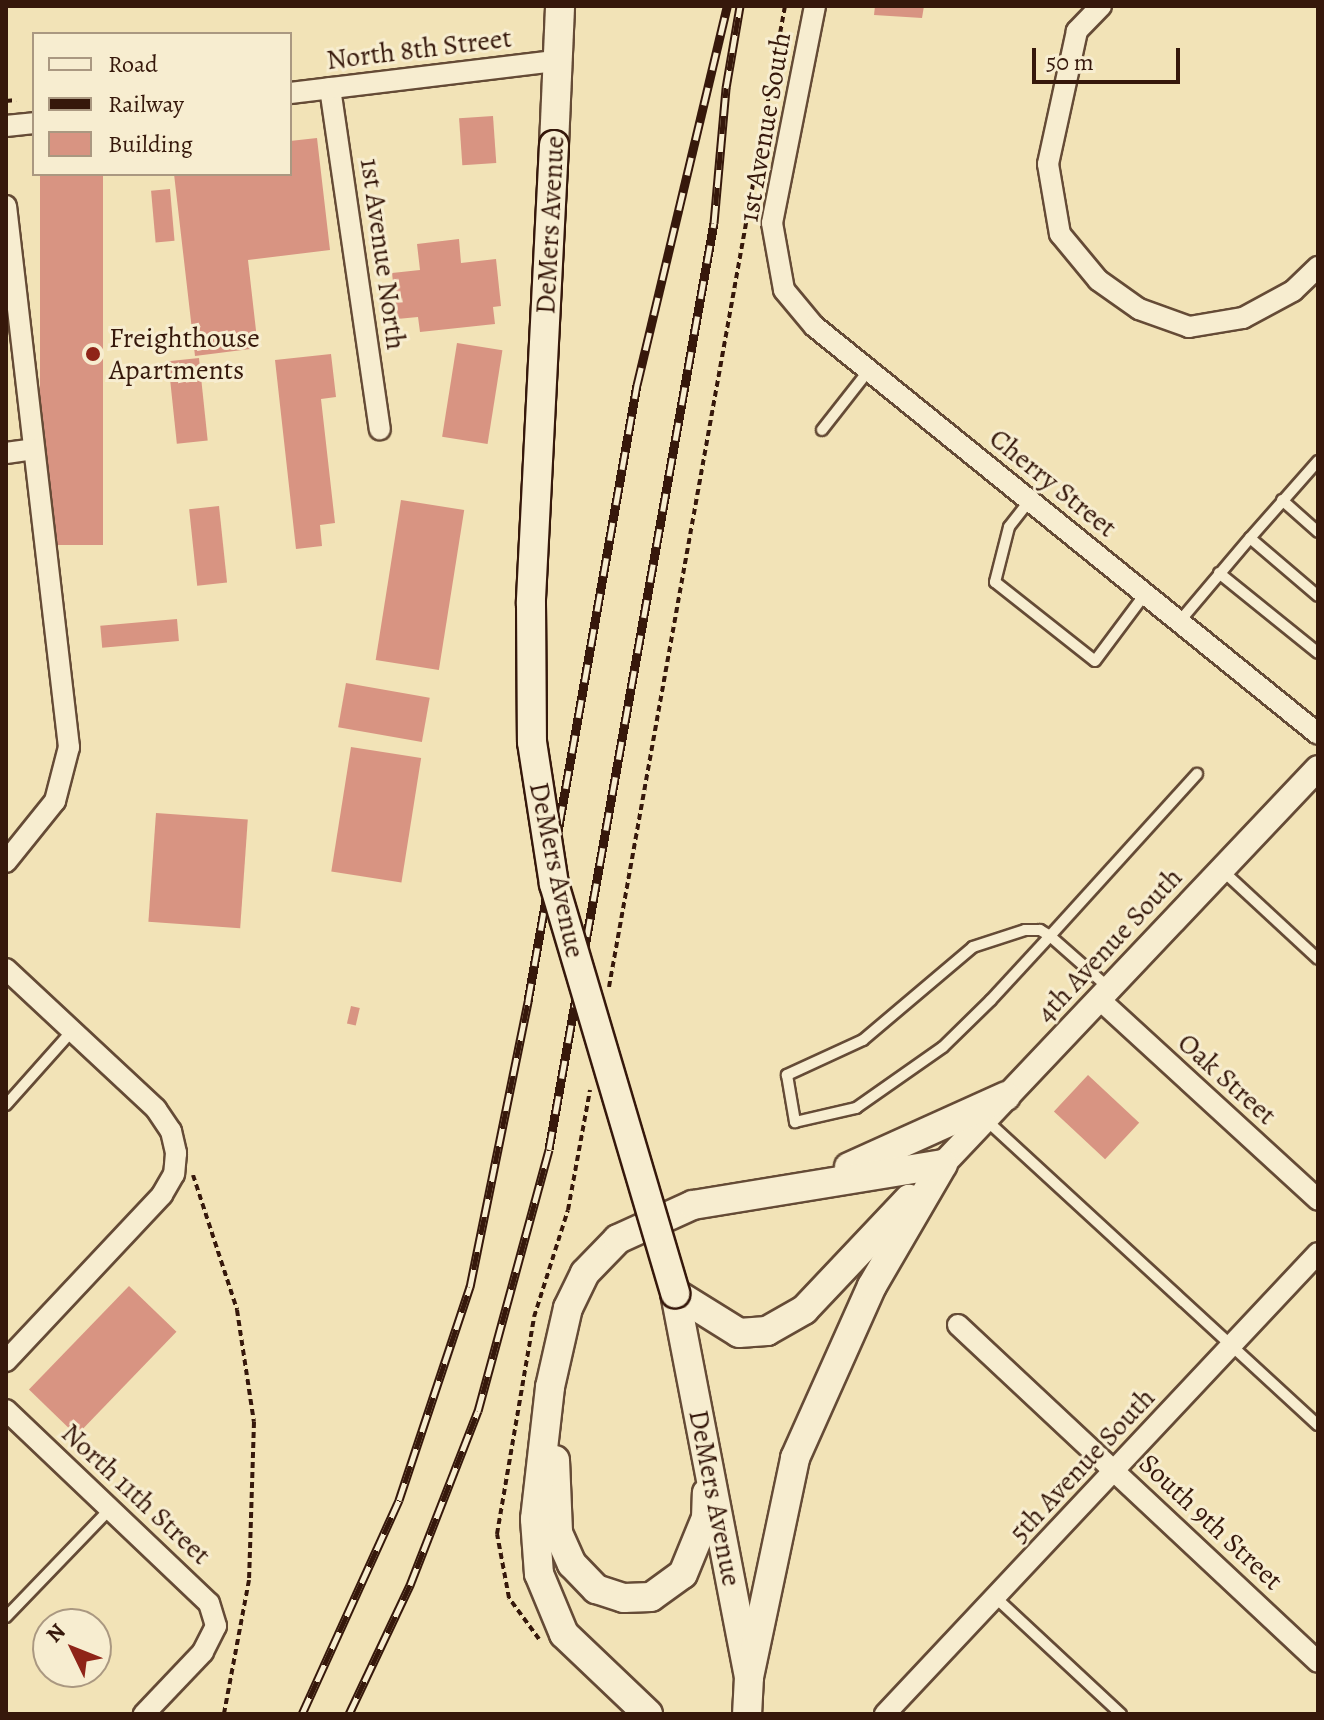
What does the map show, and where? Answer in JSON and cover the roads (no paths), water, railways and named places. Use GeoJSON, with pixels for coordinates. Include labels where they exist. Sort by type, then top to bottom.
{"type":"FeatureCollection","features":[{"type":"Feature","properties":{"kind":"main road","name":"DeMers Avenue"},"geometry":{"type":"LineString","coordinates":[[560,6],[531,603],[532,742],[554,884],[675,1293],[749,1677],[747,1714]]}},
{"type":"Feature","properties":{"kind":"main road"},"geometry":{"type":"LineString","coordinates":[[784,1190],[863,1163],[1006,1096]]}},
{"type":"Feature","properties":{"kind":"main road"},"geometry":{"type":"LineString","coordinates":[[675,1293],[739,1333],[767,1331],[804,1310],[943,1164]]}},
{"type":"Feature","properties":{"kind":"main road"},"geometry":{"type":"LineString","coordinates":[[648,1714],[564,1634],[539,1574],[535,1519],[550,1387],[568,1308],[585,1273],[618,1239],[693,1205],[943,1164]]}},
{"type":"Feature","properties":{"kind":"main road"},"geometry":{"type":"LineString","coordinates":[[749,1677],[795,1458],[872,1286],[943,1164]]}},
{"type":"Feature","properties":{"kind":"main road"},"geometry":{"type":"LineString","coordinates":[[550,1387],[558,1533],[572,1564],[596,1589],[624,1598],[651,1597],[683,1574],[706,1518],[709,1465]]}},
{"type":"Feature","properties":{"kind":"street","name":"1st Avenue South"},"geometry":{"type":"LineString","coordinates":[[775,258],[772,223],[815,6]]}},
{"type":"Feature","properties":{"kind":"street"},"geometry":{"type":"LineString","coordinates":[[1101,6],[1077,31],[1048,164],[1060,234],[1098,280],[1139,309],[1189,327],[1243,318],[1293,291],[1318,267]]}},
{"type":"Feature","properties":{"kind":"street","name":"North 8th Street"},"geometry":{"type":"LineString","coordinates":[[292,93],[555,61]]}},
{"type":"Feature","properties":{"kind":"street","name":"1st Avenue North"},"geometry":{"type":"LineString","coordinates":[[330,88],[380,429]]}},
{"type":"Feature","properties":{"kind":"street"},"geometry":{"type":"LineString","coordinates":[[6,126],[32,123]]}},
{"type":"Feature","properties":{"kind":"street"},"geometry":{"type":"LineString","coordinates":[[6,206],[69,747],[55,801],[6,862]]}},
{"type":"Feature","properties":{"kind":"street","name":"Cherry Street"},"geometry":{"type":"LineString","coordinates":[[775,258],[784,290],[814,326],[1318,734]]}},
{"type":"Feature","properties":{"kind":"street"},"geometry":{"type":"LineString","coordinates":[[6,453],[34,449]]}},
{"type":"Feature","properties":{"kind":"street","name":"4th Avenue South"},"geometry":{"type":"LineString","coordinates":[[943,1164],[1318,768]]}},
{"type":"Feature","properties":{"kind":"street"},"geometry":{"type":"LineString","coordinates":[[6,969],[156,1109],[171,1131],[176,1153],[174,1174],[162,1195],[6,1361]]}},
{"type":"Feature","properties":{"kind":"street","name":"Oak Street"},"geometry":{"type":"LineString","coordinates":[[1104,993],[1318,1200]]}},
{"type":"Feature","properties":{"kind":"street","name":"5th Avenue South"},"geometry":{"type":"LineString","coordinates":[[885,1714],[1318,1253]]}},
{"type":"Feature","properties":{"kind":"street","name":"South 9th Street"},"geometry":{"type":"LineString","coordinates":[[958,1325],[1318,1662]]}},
{"type":"Feature","properties":{"kind":"street","name":"North 11th Street"},"geometry":{"type":"LineString","coordinates":[[6,1410],[209,1603],[216,1626],[203,1652],[144,1714]]}},
{"type":"Feature","properties":{"kind":"lane"},"geometry":{"type":"LineString","coordinates":[[822,430],[869,370]]}},
{"type":"Feature","properties":{"kind":"lane"},"geometry":{"type":"LineString","coordinates":[[1179,622],[1318,461]]}},
{"type":"Feature","properties":{"kind":"lane"},"geometry":{"type":"LineString","coordinates":[[1030,500],[1009,527],[995,582],[1095,661],[1145,594]]}},
{"type":"Feature","properties":{"kind":"lane"},"geometry":{"type":"LineString","coordinates":[[1282,500],[1318,532]]}},
{"type":"Feature","properties":{"kind":"lane"},"geometry":{"type":"LineString","coordinates":[[1250,538],[1318,596]]}},
{"type":"Feature","properties":{"kind":"lane"},"geometry":{"type":"LineString","coordinates":[[1219,573],[1318,653]]}},
{"type":"Feature","properties":{"kind":"lane"},"geometry":{"type":"LineString","coordinates":[[1104,993],[1050,936],[1025,930],[973,947],[863,1040],[787,1075],[795,1122],[856,1108],[899,1081],[943,1047],[1050,936],[1197,774]]}},
{"type":"Feature","properties":{"kind":"lane"},"geometry":{"type":"LineString","coordinates":[[1222,869],[1318,959]]}},
{"type":"Feature","properties":{"kind":"lane"},"geometry":{"type":"LineString","coordinates":[[6,1105],[72,1031]]}},
{"type":"Feature","properties":{"kind":"lane"},"geometry":{"type":"LineString","coordinates":[[985,1119],[1318,1425]]}},
{"type":"Feature","properties":{"kind":"lane"},"geometry":{"type":"LineString","coordinates":[[6,1617],[110,1509]]}},
{"type":"Feature","properties":{"kind":"lane"},"geometry":{"type":"LineString","coordinates":[[995,1597],[1121,1714]]}},
{"type":"Feature","properties":{"kind":"railway"},"geometry":{"type":"LineString","coordinates":[[302,1714],[399,1500],[470,1287],[528,1001],[637,385],[727,6]]}},
{"type":"Feature","properties":{"kind":"railway"},"geometry":{"type":"LineString","coordinates":[[349,1714],[410,1585],[478,1411],[549,1149],[714,223],[726,88],[740,6]]}},
{"type":"Feature","properties":{"kind":"place","name":"Freighthouse Apartments"},"geometry":{"type":"Point","coordinates":[93,354]}}]}
